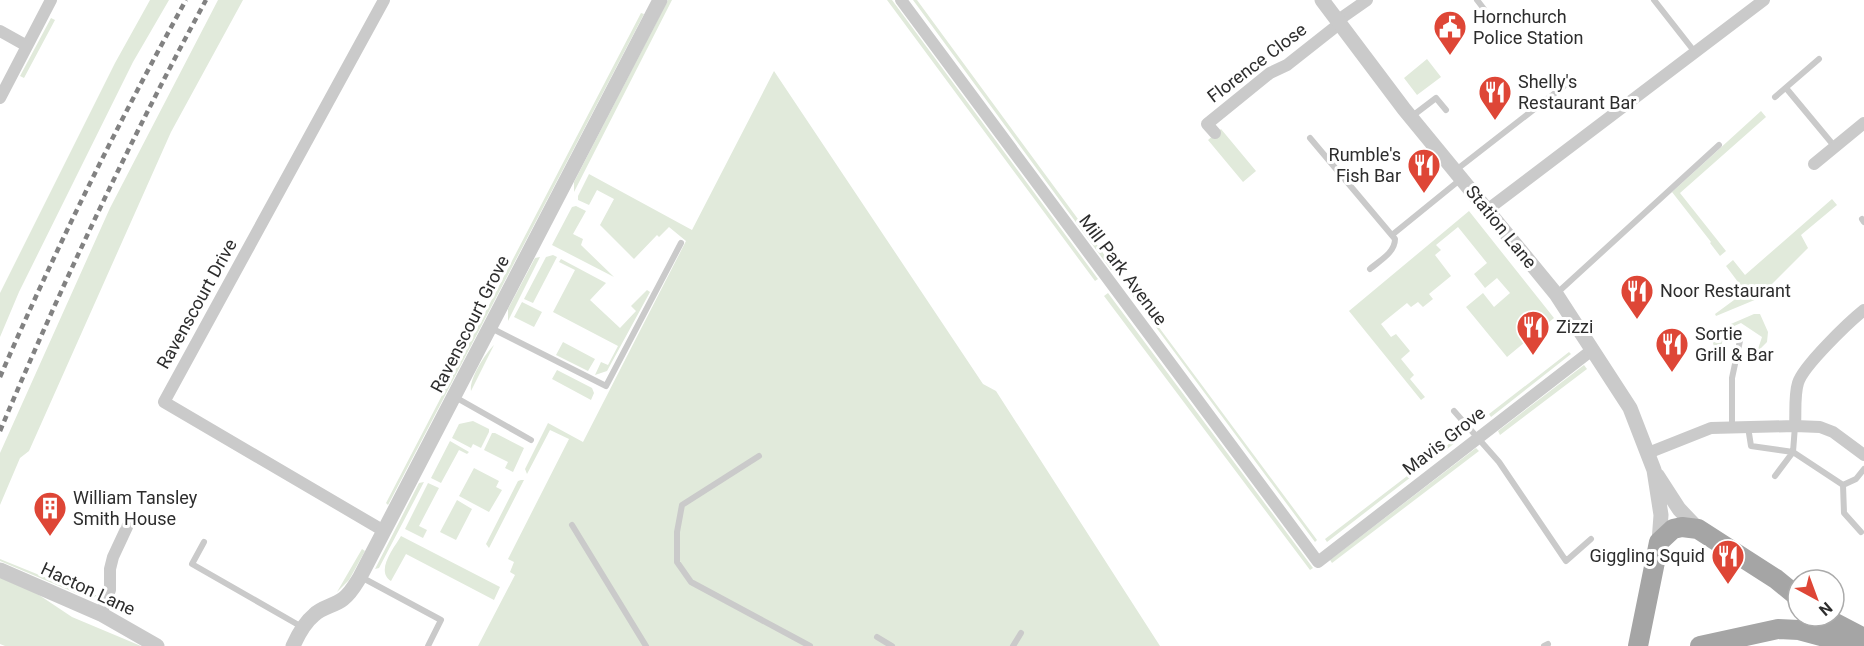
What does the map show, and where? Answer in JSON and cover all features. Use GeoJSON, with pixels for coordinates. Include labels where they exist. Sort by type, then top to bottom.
{"type":"FeatureCollection","features":[{"type":"Feature","properties":{"kind":"main road"},"geometry":{"type":"LineString","coordinates":[[1659,542],[1673,529],[1682,526],[1698,530],[1786,587]]}},
{"type":"Feature","properties":{"kind":"main road","name":"Station Lane"},"geometry":{"type":"LineString","coordinates":[[1641,637],[1659,542]]}},
{"type":"Feature","properties":{"kind":"main road"},"geometry":{"type":"LineString","coordinates":[[1778,629],[1786,624]]}},
{"type":"Feature","properties":{"kind":"main road"},"geometry":{"type":"LineString","coordinates":[[1844,628],[1864,639]]}},
{"type":"Feature","properties":{"kind":"main road"},"geometry":{"type":"LineString","coordinates":[[1700,646],[1778,629],[1799,630],[1832,639],[1864,639]]}},
{"type":"Feature","properties":{"kind":"main road"},"geometry":{"type":"LineString","coordinates":[[1641,637],[1655,646]]}},
{"type":"Feature","properties":{"kind":"street"},"geometry":{"type":"LineString","coordinates":[[0,98],[51,0]]}},
{"type":"Feature","properties":{"kind":"street","name":"Ravenscourt Drive"},"geometry":{"type":"LineString","coordinates":[[384,0],[164,402],[384,531]]}},
{"type":"Feature","properties":{"kind":"street","name":"Ravenscourt Grove"},"geometry":{"type":"LineString","coordinates":[[293,646],[302,627],[311,616],[342,600],[360,577],[660,0]]}},
{"type":"Feature","properties":{"kind":"street","name":"Mill Park Avenue"},"geometry":{"type":"LineString","coordinates":[[901,0],[1318,562]]}},
{"type":"Feature","properties":{"kind":"street","name":"Station Lane"},"geometry":{"type":"LineString","coordinates":[[1322,0],[1411,117],[1556,294],[1630,408],[1654,470],[1661,515],[1659,542]]}},
{"type":"Feature","properties":{"kind":"street"},"geometry":{"type":"LineString","coordinates":[[1338,22],[1367,0]]}},
{"type":"Feature","properties":{"kind":"street"},"geometry":{"type":"LineString","coordinates":[[1486,210],[1764,0]]}},
{"type":"Feature","properties":{"kind":"street","name":"Florence Close"},"geometry":{"type":"LineString","coordinates":[[1215,133],[1207,123],[1270,73],[1287,65],[1338,22]]}},
{"type":"Feature","properties":{"kind":"street"},"geometry":{"type":"LineString","coordinates":[[0,31],[27,46]]}},
{"type":"Feature","properties":{"kind":"street"},"geometry":{"type":"LineString","coordinates":[[1814,165],[1864,123]]}},
{"type":"Feature","properties":{"kind":"street"},"geometry":{"type":"LineString","coordinates":[[1795,426],[1797,384],[1803,372],[1863,312]]}},
{"type":"Feature","properties":{"kind":"street","name":"Mavis Grove"},"geometry":{"type":"LineString","coordinates":[[1318,562],[1592,350]]}},
{"type":"Feature","properties":{"kind":"street"},"geometry":{"type":"LineString","coordinates":[[1648,453],[1698,432],[1732,426],[1795,426],[1820,427],[1833,432],[1864,455]]}},
{"type":"Feature","properties":{"kind":"street","name":"Station Lane"},"geometry":{"type":"LineString","coordinates":[[1654,470],[1679,509],[1698,530]]}},
{"type":"Feature","properties":{"kind":"street"},"geometry":{"type":"LineString","coordinates":[[100,614],[110,590],[113,557],[127,527]]}},
{"type":"Feature","properties":{"kind":"street","name":"Hacton Lane"},"geometry":{"type":"LineString","coordinates":[[0,570],[100,614],[157,646]]}},
{"type":"Feature","properties":{"kind":"lane"},"geometry":{"type":"LineString","coordinates":[[1477,0],[1484,9]]}},
{"type":"Feature","properties":{"kind":"lane"},"geometry":{"type":"LineString","coordinates":[[1654,0],[1694,51]]}},
{"type":"Feature","properties":{"kind":"lane"},"geometry":{"type":"LineString","coordinates":[[1775,97],[1819,59]]}},
{"type":"Feature","properties":{"kind":"lane"},"geometry":{"type":"LineString","coordinates":[[1392,235],[1458,175],[1564,86]]}},
{"type":"Feature","properties":{"kind":"lane"},"geometry":{"type":"LineString","coordinates":[[1786,88],[1835,147]]}},
{"type":"Feature","properties":{"kind":"lane"},"geometry":{"type":"LineString","coordinates":[[1411,117],[1436,98],[1446,110]]}},
{"type":"Feature","properties":{"kind":"lane"},"geometry":{"type":"LineString","coordinates":[[1310,138],[1395,239],[1391,251],[1370,269]]}},
{"type":"Feature","properties":{"kind":"lane"},"geometry":{"type":"LineString","coordinates":[[1556,294],[1719,145]]}},
{"type":"Feature","properties":{"kind":"lane"},"geometry":{"type":"LineString","coordinates":[[490,328],[606,386],[681,243]]}},
{"type":"Feature","properties":{"kind":"lane"},"geometry":{"type":"LineString","coordinates":[[1732,426],[1732,378],[1741,336]]}},
{"type":"Feature","properties":{"kind":"lane"},"geometry":{"type":"LineString","coordinates":[[454,397],[531,440]]}},
{"type":"Feature","properties":{"kind":"lane"},"geometry":{"type":"LineString","coordinates":[[1455,411],[1499,462],[1566,561],[1591,539]]}},
{"type":"Feature","properties":{"kind":"lane"},"geometry":{"type":"LineString","coordinates":[[1748,426],[1751,446],[1793,452],[1843,485]]}},
{"type":"Feature","properties":{"kind":"lane"},"geometry":{"type":"LineString","coordinates":[[1775,476],[1793,452],[1795,426]]}},
{"type":"Feature","properties":{"kind":"lane"},"geometry":{"type":"LineString","coordinates":[[759,456],[682,505],[677,532],[678,562],[692,582],[810,646]]}},
{"type":"Feature","properties":{"kind":"lane"},"geometry":{"type":"LineString","coordinates":[[1843,485],[1856,479],[1864,469]]}},
{"type":"Feature","properties":{"kind":"lane"},"geometry":{"type":"LineString","coordinates":[[1843,485],[1844,513],[1861,532]]}},
{"type":"Feature","properties":{"kind":"lane"},"geometry":{"type":"LineString","coordinates":[[572,525],[646,646]]}},
{"type":"Feature","properties":{"kind":"lane"},"geometry":{"type":"LineString","coordinates":[[204,542],[192,564],[302,627]]}},
{"type":"Feature","properties":{"kind":"lane"},"geometry":{"type":"LineString","coordinates":[[360,577],[441,620],[428,646]]}},
{"type":"Feature","properties":{"kind":"lane"},"geometry":{"type":"LineString","coordinates":[[1013,646],[1020,633]]}},
{"type":"Feature","properties":{"kind":"lane"},"geometry":{"type":"LineString","coordinates":[[877,637],[892,646]]}},
{"type":"Feature","properties":{"kind":"green space"},"geometry":{"type":"Polygon","coordinates":[[[150,0],[169,0],[133,62],[19,292],[0,337],[0,293],[115,63],[150,0]]]}},
{"type":"Feature","properties":{"kind":"green space"},"geometry":{"type":"Polygon","coordinates":[[[218,0],[243,0],[171,132],[29,451],[20,458],[0,505],[0,453],[110,208],[218,0]]]}},
{"type":"Feature","properties":{"kind":"green space"},"geometry":{"type":"Polygon","coordinates":[[[668,0],[672,0],[574,192],[574,182],[668,0]]]}},
{"type":"Feature","properties":{"kind":"green space"},"geometry":{"type":"Polygon","coordinates":[[[887,0],[892,0],[1098,279],[1095,281],[887,0]]]}},
{"type":"Feature","properties":{"kind":"green space"},"geometry":{"type":"Polygon","coordinates":[[[913,0],[917,0],[1114,268],[1111,270],[913,0]]]}},
{"type":"Feature","properties":{"kind":"green space"},"geometry":{"type":"Polygon","coordinates":[[[641,13],[644,14],[388,505],[386,503],[641,13]]]}},
{"type":"Feature","properties":{"kind":"green space"},"geometry":{"type":"Polygon","coordinates":[[[51,18],[55,20],[24,78],[20,76],[51,18]]]}},
{"type":"Feature","properties":{"kind":"green space"},"geometry":{"type":"Polygon","coordinates":[[[1427,59],[1441,77],[1417,95],[1404,78],[1427,59]]]}},
{"type":"Feature","properties":{"kind":"green space"},"geometry":{"type":"Polygon","coordinates":[[[774,71],[983,384],[996,391],[1160,646],[478,646],[515,575],[510,572],[514,562],[508,559],[569,439],[550,430],[527,474],[525,469],[548,423],[583,442],[686,241],[669,227],[659,237],[657,235],[634,259],[600,225],[614,199],[597,190],[589,205],[578,200],[589,174],[692,230],[774,71]]]}},
{"type":"Feature","properties":{"kind":"green space"},"geometry":{"type":"Polygon","coordinates":[[[1761,111],[1766,117],[1680,193],[1726,251],[1720,256],[1672,192],[1761,111]]]}},
{"type":"Feature","properties":{"kind":"green space"},"geometry":{"type":"Polygon","coordinates":[[[1221,129],[1256,171],[1243,182],[1208,140],[1221,129]]]}},
{"type":"Feature","properties":{"kind":"green space"},"geometry":{"type":"Polygon","coordinates":[[[1832,199],[1837,205],[1801,235],[1808,248],[1757,299],[1716,316],[1715,314],[1749,289],[1741,286],[1726,266],[1733,260],[1745,275],[1832,199]]]}},
{"type":"Feature","properties":{"kind":"green space"},"geometry":{"type":"Polygon","coordinates":[[[576,206],[586,211],[573,234],[583,239],[581,245],[614,277],[552,245],[572,207],[576,206]]]}},
{"type":"Feature","properties":{"kind":"green space"},"geometry":{"type":"Polygon","coordinates":[[[1469,211],[1554,318],[1507,357],[1466,307],[1483,293],[1494,307],[1510,293],[1497,278],[1485,288],[1474,274],[1487,263],[1458,227],[1436,245],[1441,250],[1435,255],[1451,276],[1429,294],[1433,299],[1423,307],[1418,302],[1411,307],[1407,303],[1381,324],[1391,337],[1396,334],[1410,351],[1401,359],[1414,375],[1410,379],[1425,397],[1421,400],[1349,311],[1469,211]]]}},
{"type":"Feature","properties":{"kind":"green space"},"geometry":{"type":"Polygon","coordinates":[[[553,255],[557,257],[533,303],[524,299],[546,257],[553,255]]]}},
{"type":"Feature","properties":{"kind":"green space"},"geometry":{"type":"Polygon","coordinates":[[[540,257],[508,321],[508,309],[535,258],[540,257]]]}},
{"type":"Feature","properties":{"kind":"green space"},"geometry":{"type":"Polygon","coordinates":[[[561,259],[606,283],[590,300],[620,328],[636,311],[631,306],[647,290],[650,292],[607,371],[595,375],[601,362],[608,365],[618,346],[553,312],[575,270],[559,262],[561,259]]]}},
{"type":"Feature","properties":{"kind":"green space"},"geometry":{"type":"Polygon","coordinates":[[[1129,287],[1317,540],[1315,542],[1127,288],[1129,287]]]}},
{"type":"Feature","properties":{"kind":"green space"},"geometry":{"type":"Polygon","coordinates":[[[1108,293],[1313,568],[1310,570],[1104,296],[1108,293]]]}},
{"type":"Feature","properties":{"kind":"green space"},"geometry":{"type":"Polygon","coordinates":[[[522,302],[542,312],[534,327],[514,317],[522,302]]]}},
{"type":"Feature","properties":{"kind":"green space"},"geometry":{"type":"Polygon","coordinates":[[[1754,314],[1760,314],[1768,332],[1767,342],[1757,352],[1762,337],[1741,323],[1725,330],[1718,360],[1710,333],[1754,314]]]}},
{"type":"Feature","properties":{"kind":"green space"},"geometry":{"type":"Polygon","coordinates":[[[563,342],[595,359],[588,371],[556,355],[563,342]]]}},
{"type":"Feature","properties":{"kind":"green space"},"geometry":{"type":"Polygon","coordinates":[[[494,345],[471,391],[475,374],[482,360],[494,345]]]}},
{"type":"Feature","properties":{"kind":"green space"},"geometry":{"type":"Polygon","coordinates":[[[1569,352],[1571,354],[1491,417],[1489,414],[1569,352]]]}},
{"type":"Feature","properties":{"kind":"green space"},"geometry":{"type":"Polygon","coordinates":[[[1584,365],[1587,369],[1500,435],[1498,431],[1584,365]]]}},
{"type":"Feature","properties":{"kind":"green space"},"geometry":{"type":"Polygon","coordinates":[[[557,370],[592,388],[594,393],[591,400],[552,379],[557,370]]]}},
{"type":"Feature","properties":{"kind":"green space"},"geometry":{"type":"Polygon","coordinates":[[[473,421],[489,429],[481,448],[473,444],[471,448],[452,438],[459,424],[473,421]]]}},
{"type":"Feature","properties":{"kind":"green space"},"geometry":{"type":"Polygon","coordinates":[[[492,433],[524,448],[513,472],[505,468],[508,462],[484,450],[492,433]]]}},
{"type":"Feature","properties":{"kind":"green space"},"geometry":{"type":"Polygon","coordinates":[[[1458,437],[1460,439],[1327,542],[1325,539],[1458,437]]]}},
{"type":"Feature","properties":{"kind":"green space"},"geometry":{"type":"Polygon","coordinates":[[[450,441],[469,452],[467,454],[459,450],[441,483],[431,478],[450,441]]]}},
{"type":"Feature","properties":{"kind":"green space"},"geometry":{"type":"Polygon","coordinates":[[[1476,448],[1479,451],[1332,563],[1330,560],[1476,448]]]}},
{"type":"Feature","properties":{"kind":"green space"},"geometry":{"type":"Polygon","coordinates":[[[474,468],[499,481],[496,487],[502,490],[489,512],[459,496],[474,468]]]}},
{"type":"Feature","properties":{"kind":"green space"},"geometry":{"type":"Polygon","coordinates":[[[524,480],[489,548],[486,544],[518,481],[524,480]]]}},
{"type":"Feature","properties":{"kind":"green space"},"geometry":{"type":"Polygon","coordinates":[[[424,482],[379,568],[375,569],[419,483],[424,482]]]}},
{"type":"Feature","properties":{"kind":"green space"},"geometry":{"type":"Polygon","coordinates":[[[428,483],[439,488],[419,526],[427,530],[423,538],[405,529],[428,483]]]}},
{"type":"Feature","properties":{"kind":"green space"},"geometry":{"type":"Polygon","coordinates":[[[457,500],[472,509],[456,540],[440,532],[457,500]]]}},
{"type":"Feature","properties":{"kind":"green space"},"geometry":{"type":"Polygon","coordinates":[[[401,536],[500,587],[494,600],[406,554],[391,581],[387,577],[385,566],[401,536]]]}},
{"type":"Feature","properties":{"kind":"green space"},"geometry":{"type":"Polygon","coordinates":[[[362,549],[365,551],[349,580],[337,592],[362,549]]]}},
{"type":"Feature","properties":{"kind":"green space"},"geometry":{"type":"Polygon","coordinates":[[[0,559],[81,592],[98,595],[93,598],[78,594],[0,561],[0,559]]]}},
{"type":"Feature","properties":{"kind":"green space"},"geometry":{"type":"Polygon","coordinates":[[[0,577],[33,591],[72,617],[141,646],[5,646],[0,644],[0,577]]]}},
{"type":"Feature","properties":{"kind":"railway"},"geometry":{"type":"LineString","coordinates":[[0,377],[88,186],[186,0]]}},
{"type":"Feature","properties":{"kind":"railway"},"geometry":{"type":"LineString","coordinates":[[0,431],[98,213],[150,106],[206,0]]}},
{"type":"Feature","properties":{"kind":"place","name":"Hornchurch Police Station"},"geometry":{"type":"Point","coordinates":[1450,56]}},
{"type":"Feature","properties":{"kind":"place","name":"Shelly's Restaurant Bar"},"geometry":{"type":"Point","coordinates":[1495,121]}},
{"type":"Feature","properties":{"kind":"place","name":"Rumble's Fish Bar"},"geometry":{"type":"Point","coordinates":[1424,194]}},
{"type":"Feature","properties":{"kind":"place","name":"Noor Restaurant"},"geometry":{"type":"Point","coordinates":[1637,320]}},
{"type":"Feature","properties":{"kind":"place","name":"Zizzi"},"geometry":{"type":"Point","coordinates":[1533,356]}},
{"type":"Feature","properties":{"kind":"place","name":"Sortie Grill & Bar"},"geometry":{"type":"Point","coordinates":[1672,373]}},
{"type":"Feature","properties":{"kind":"place","name":"William Tansley Smith House"},"geometry":{"type":"Point","coordinates":[50,537]}},
{"type":"Feature","properties":{"kind":"place","name":"Giggling Squid"},"geometry":{"type":"Point","coordinates":[1728,585]}}]}
